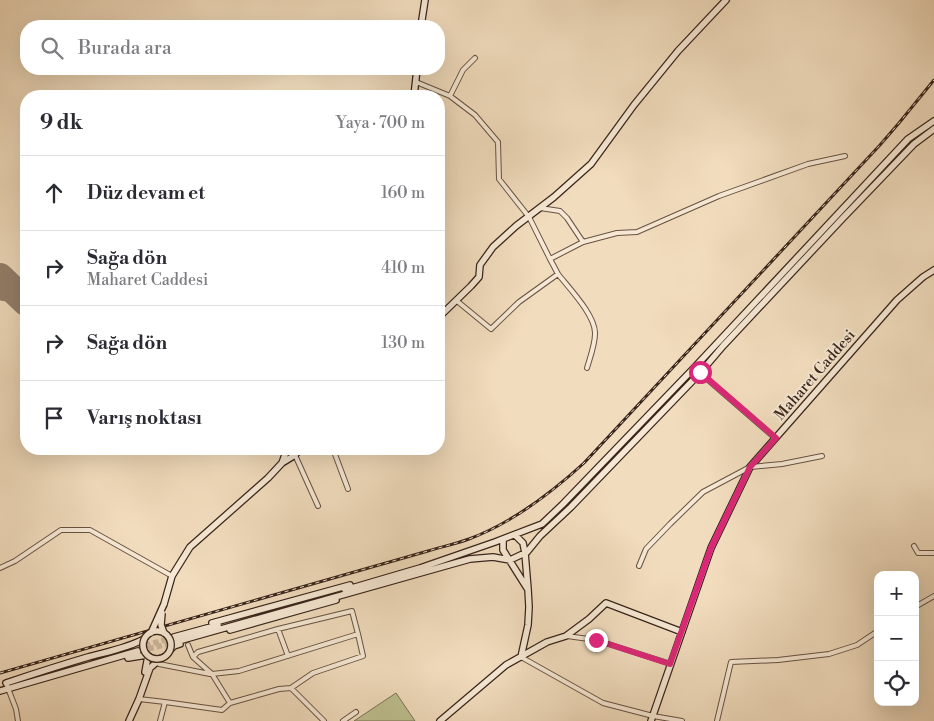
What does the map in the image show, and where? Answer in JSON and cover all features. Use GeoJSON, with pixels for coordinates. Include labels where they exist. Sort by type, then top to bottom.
{"type":"FeatureCollection","features":[{"type":"Feature","properties":{"kind":"main road"},"geometry":{"type":"LineString","coordinates":[[422,20],[425,0]]}},
{"type":"Feature","properties":{"kind":"main road"},"geometry":{"type":"LineString","coordinates":[[445,312],[479,277],[480,265],[493,247],[591,164],[634,104],[678,51],[726,0]]}},
{"type":"Feature","properties":{"kind":"main road"},"geometry":{"type":"LineString","coordinates":[[415,90],[417,75]]}},
{"type":"Feature","properties":{"kind":"main road"},"geometry":{"type":"LineString","coordinates":[[128,721],[150,668],[160,661],[174,646],[350,596],[365,586],[542,524],[693,369],[908,139],[934,121]]}},
{"type":"Feature","properties":{"kind":"main road"},"geometry":{"type":"LineString","coordinates":[[174,640],[304,602],[470,559],[493,557],[510,560],[527,552],[540,536],[571,507],[700,372],[914,144],[934,129]]}},
{"type":"Feature","properties":{"kind":"main road","name":"Maharet Caddesi"},"geometry":{"type":"LineString","coordinates":[[652,718],[711,548],[750,467],[897,300],[934,270]]}},
{"type":"Feature","properties":{"kind":"main road"},"geometry":{"type":"LineString","coordinates":[[282,463],[285,455]]}},
{"type":"Feature","properties":{"kind":"main road"},"geometry":{"type":"LineString","coordinates":[[170,650],[170,641],[161,625],[164,604],[172,576],[190,547],[268,478],[282,463],[295,455]]}},
{"type":"Feature","properties":{"kind":"main road"},"geometry":{"type":"LineString","coordinates":[[515,535],[523,543],[525,553],[529,607],[528,625],[521,657]]}},
{"type":"Feature","properties":{"kind":"main road"},"geometry":{"type":"LineString","coordinates":[[503,539],[503,550],[528,590]]}},
{"type":"Feature","properties":{"kind":"main road"},"geometry":{"type":"LineString","coordinates":[[0,691],[5,686],[49,668],[139,642],[155,631],[165,634],[184,631],[346,586],[365,586]]}},
{"type":"Feature","properties":{"kind":"main road"},"geometry":{"type":"LineString","coordinates":[[440,721],[506,664],[547,642],[566,636],[606,603],[682,632]]}},
{"type":"Feature","properties":{"kind":"main road"},"geometry":{"type":"LineString","coordinates":[[151,633],[164,604]]}},
{"type":"Feature","properties":{"kind":"main road"},"geometry":{"type":"LineString","coordinates":[[144,639],[143,648],[147,655],[160,661]]}},
{"type":"Feature","properties":{"kind":"main road"},"geometry":{"type":"LineString","coordinates":[[5,686],[138,650]]}},
{"type":"Feature","properties":{"kind":"main road"},"geometry":{"type":"LineString","coordinates":[[5,686],[68,674],[113,661],[147,655]]}},
{"type":"Feature","properties":{"kind":"main road"},"geometry":{"type":"LineString","coordinates":[[128,721],[139,700],[147,668],[147,655]]}},
{"type":"Feature","properties":{"kind":"street"},"geometry":{"type":"LineString","coordinates":[[450,96],[464,70],[475,58]]}},
{"type":"Feature","properties":{"kind":"street"},"geometry":{"type":"LineString","coordinates":[[416,82],[435,90]]}},
{"type":"Feature","properties":{"kind":"street"},"geometry":{"type":"LineString","coordinates":[[445,94],[475,115],[498,142],[499,179],[529,218],[558,274],[592,319],[596,333],[587,368]]}},
{"type":"Feature","properties":{"kind":"street"},"geometry":{"type":"LineString","coordinates":[[550,259],[582,242],[617,234],[637,232],[719,196],[808,164],[845,156]]}},
{"type":"Feature","properties":{"kind":"street"},"geometry":{"type":"LineString","coordinates":[[540,208],[560,211],[567,218],[582,242]]}},
{"type":"Feature","properties":{"kind":"street"},"geometry":{"type":"LineString","coordinates":[[457,301],[491,329],[520,302],[558,274]]}},
{"type":"Feature","properties":{"kind":"street"},"geometry":{"type":"LineString","coordinates":[[700,372],[776,438]]}},
{"type":"Feature","properties":{"kind":"street"},"geometry":{"type":"LineString","coordinates":[[295,455],[318,506]]}},
{"type":"Feature","properties":{"kind":"street"},"geometry":{"type":"LineString","coordinates":[[334,455],[348,489]]}},
{"type":"Feature","properties":{"kind":"street"},"geometry":{"type":"LineString","coordinates":[[639,566],[646,549],[703,492],[750,467],[782,464],[822,456]]}},
{"type":"Feature","properties":{"kind":"street"},"geometry":{"type":"LineString","coordinates":[[0,568],[15,561],[61,530],[90,530],[172,576]]}},
{"type":"Feature","properties":{"kind":"street"},"geometry":{"type":"LineString","coordinates":[[914,546],[918,554],[934,554]]}},
{"type":"Feature","properties":{"kind":"street"},"geometry":{"type":"LineString","coordinates":[[919,605],[934,596]]}},
{"type":"Feature","properties":{"kind":"street"},"geometry":{"type":"LineString","coordinates":[[139,700],[222,710],[230,703],[279,689],[291,688],[313,673],[363,656],[352,611],[278,629],[198,652],[193,657]]}},
{"type":"Feature","properties":{"kind":"street"},"geometry":{"type":"LineString","coordinates":[[278,629],[288,656]]}},
{"type":"Feature","properties":{"kind":"street"},"geometry":{"type":"LineString","coordinates":[[716,721],[731,662],[778,660],[830,654],[857,644],[874,633]]}},
{"type":"Feature","properties":{"kind":"street"},"geometry":{"type":"LineString","coordinates":[[160,661],[212,674],[239,671],[358,634]]}},
{"type":"Feature","properties":{"kind":"street"},"geometry":{"type":"LineString","coordinates":[[566,636],[596,640],[670,664]]}},
{"type":"Feature","properties":{"kind":"street"},"geometry":{"type":"LineString","coordinates":[[186,644],[193,657],[212,674],[230,703]]}},
{"type":"Feature","properties":{"kind":"street"},"geometry":{"type":"LineString","coordinates":[[521,657],[603,703],[652,718],[682,721]]}},
{"type":"Feature","properties":{"kind":"street"},"geometry":{"type":"LineString","coordinates":[[5,686],[16,709],[18,721]]}},
{"type":"Feature","properties":{"kind":"street"},"geometry":{"type":"LineString","coordinates":[[291,688],[324,721]]}},
{"type":"Feature","properties":{"kind":"street"},"geometry":{"type":"LineString","coordinates":[[160,721],[165,702]]}},
{"type":"Feature","properties":{"kind":"street"},"geometry":{"type":"LineString","coordinates":[[343,721],[356,712]]}},
{"type":"Feature","properties":{"kind":"green space"},"geometry":{"type":"Polygon","coordinates":[[[396,693],[415,721],[354,721],[396,693]]]}},
{"type":"Feature","properties":{"kind":"taxiway"},"geometry":{"type":"LineString","coordinates":[[0,295],[20,298]]}},
{"type":"Feature","properties":{"kind":"runway"},"geometry":{"type":"LineString","coordinates":[[0,277],[20,296]]}},
{"type":"Feature","properties":{"kind":"tunnel"},"geometry":{"type":"LineString","coordinates":[[137,648],[174,637]]}},
{"type":"Feature","properties":{"kind":"tunnel"},"geometry":{"type":"LineString","coordinates":[[140,651],[175,642]]}},
{"type":"Feature","properties":{"kind":"railway"},"geometry":{"type":"LineString","coordinates":[[0,673],[469,539],[500,525],[530,507],[584,463],[880,145],[934,80]]}},
{"type":"Feature","properties":{"kind":"route"},"geometry":{"type":"LineString","coordinates":[[596,640],[670,664],[711,548],[750,467],[776,438],[700,372]]}}]}
